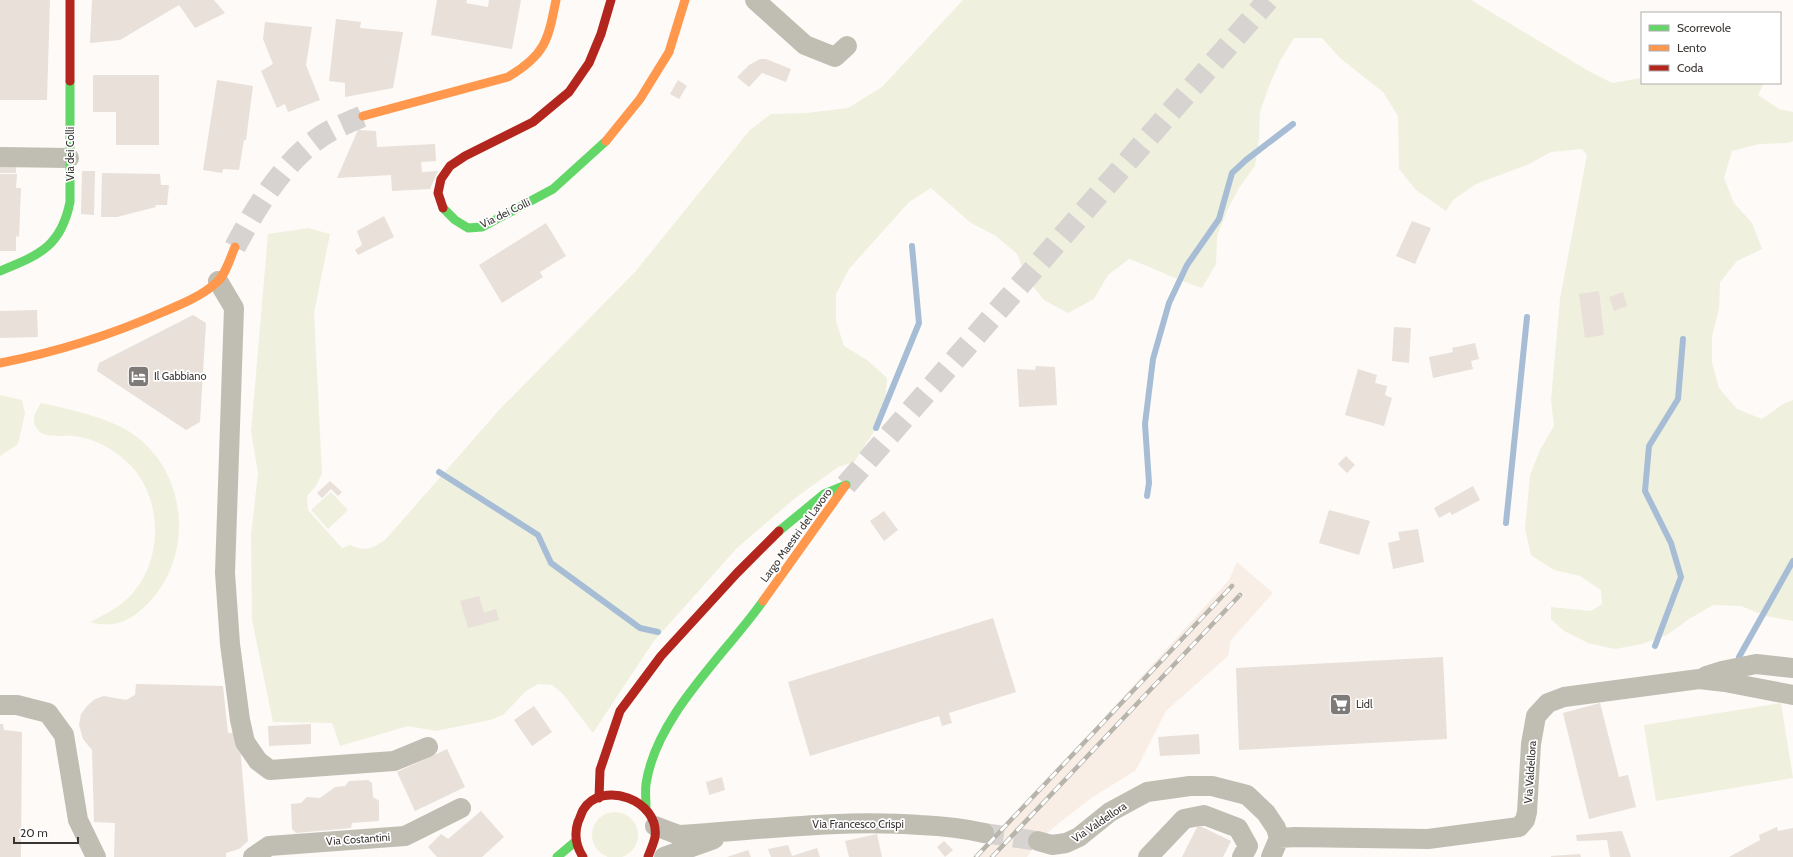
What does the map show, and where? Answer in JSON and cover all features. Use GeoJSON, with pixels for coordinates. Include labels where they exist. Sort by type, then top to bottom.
{"type":"FeatureCollection","features":[{"type":"Feature","properties":{"kind":"street","name":"Via dei Colli"},"geometry":{"type":"LineString","coordinates":[[0,271],[42,251],[55,242],[64,230],[68,218],[70,202],[70,0]]}},
{"type":"Feature","properties":{"kind":"street"},"geometry":{"type":"LineString","coordinates":[[362,116],[508,77],[526,67],[539,54],[548,39],[556,0]]}},
{"type":"Feature","properties":{"kind":"street","name":"Via dei Colli"},"geometry":{"type":"LineString","coordinates":[[611,0],[601,34],[589,63],[569,92],[534,122],[465,156],[450,166],[441,180],[438,193],[442,206],[455,220],[468,228],[482,227],[553,189],[610,138],[640,99],[669,52],[685,0]]}},
{"type":"Feature","properties":{"kind":"street"},"geometry":{"type":"LineString","coordinates":[[755,0],[805,45],[834,57],[847,46]]}},
{"type":"Feature","properties":{"kind":"street"},"geometry":{"type":"LineString","coordinates":[[0,157],[69,158]]}},
{"type":"Feature","properties":{"kind":"street"},"geometry":{"type":"LineString","coordinates":[[0,363],[77,346],[130,327],[186,301],[218,282],[235,247]]}},
{"type":"Feature","properties":{"kind":"street"},"geometry":{"type":"LineString","coordinates":[[218,282],[234,308],[225,573],[230,644],[240,720],[245,742],[258,761],[270,770],[394,761],[428,747]]}},
{"type":"Feature","properties":{"kind":"street","name":"Largo Maestri del Lavoro"},"geometry":{"type":"LineString","coordinates":[[599,798],[600,770],[620,711],[661,656],[737,573],[788,522],[824,494],[846,485],[748,623],[675,712],[655,750],[646,784],[646,808],[651,816],[655,838],[648,857]]}},
{"type":"Feature","properties":{"kind":"street","name":"Via Valdellora"},"geometry":{"type":"LineString","coordinates":[[1038,841],[1052,845],[1066,843],[1079,837],[1110,812],[1147,792],[1190,786],[1212,786],[1247,795],[1266,813],[1276,828],[1279,838],[1428,839],[1519,827],[1525,820],[1527,812],[1531,744],[1536,716],[1548,703],[1564,697],[1699,679],[1722,671],[1756,664],[1793,668]]}},
{"type":"Feature","properties":{"kind":"street","name":"Via Valdellora"},"geometry":{"type":"LineString","coordinates":[[1699,679],[1725,682],[1793,695]]}},
{"type":"Feature","properties":{"kind":"street"},"geometry":{"type":"LineString","coordinates":[[0,705],[17,705],[48,712],[64,735],[78,820],[96,857]]}},
{"type":"Feature","properties":{"kind":"street"},"geometry":{"type":"LineString","coordinates":[[583,857],[576,841],[577,822],[582,812],[589,804],[599,798],[615,794],[624,795],[639,802],[646,808]]}},
{"type":"Feature","properties":{"kind":"street","name":"Via Costantini"},"geometry":{"type":"LineString","coordinates":[[253,857],[269,846],[405,836],[461,808]]}},
{"type":"Feature","properties":{"kind":"street"},"geometry":{"type":"LineString","coordinates":[[1148,857],[1184,819],[1204,815],[1238,828],[1248,846],[1242,857]]}},
{"type":"Feature","properties":{"kind":"street","name":"Via Francesco Crispi"},"geometry":{"type":"LineString","coordinates":[[654,826],[679,834],[733,832],[849,822],[963,828],[984,833]]}},
{"type":"Feature","properties":{"kind":"street","name":"Via Francesco Crispi"},"geometry":{"type":"LineString","coordinates":[[664,857],[733,832]]}},
{"type":"Feature","properties":{"kind":"street"},"geometry":{"type":"LineString","coordinates":[[1271,857],[1279,838]]}},
{"type":"Feature","properties":{"kind":"street"},"geometry":{"type":"LineString","coordinates":[[557,857],[576,841]]}},
{"type":"Feature","properties":{"kind":"shaded area"},"geometry":{"type":"Polygon","coordinates":[[[1237,562],[1273,593],[1231,640],[1228,656],[1166,711],[1136,770],[1090,799],[1059,823],[1038,841],[1027,857],[978,857],[1229,580],[1237,562]]]}},
{"type":"Feature","properties":{"kind":"green space"},"geometry":{"type":"Polygon","coordinates":[[[963,0],[1471,0],[1592,73],[1612,83],[1641,78],[1641,84],[1764,84],[1758,95],[1779,109],[1793,112],[1793,141],[1787,143],[1759,144],[1732,151],[1724,178],[1734,203],[1752,223],[1762,249],[1737,261],[1720,282],[1719,309],[1712,336],[1712,363],[1719,388],[1737,409],[1762,419],[1783,404],[1793,400],[1793,621],[1766,616],[1741,606],[1713,605],[1689,619],[1667,635],[1642,644],[1615,649],[1588,643],[1564,631],[1551,619],[1551,607],[1591,611],[1602,604],[1601,590],[1580,576],[1554,570],[1531,555],[1525,529],[1530,475],[1540,450],[1554,426],[1551,400],[1560,299],[1587,155],[1582,149],[1551,152],[1527,165],[1476,184],[1453,200],[1446,211],[1416,190],[1399,169],[1398,116],[1383,92],[1340,58],[1322,38],[1294,38],[1280,61],[1260,112],[1259,139],[1255,166],[1239,188],[1227,211],[1217,236],[1216,264],[1202,288],[1129,259],[1108,275],[1094,299],[1068,313],[1044,300],[1027,279],[1017,254],[996,236],[971,223],[931,188],[909,202],[849,269],[836,294],[836,321],[844,346],[867,360],[887,378],[885,405],[875,430],[854,462],[838,467],[794,499],[737,548],[653,642],[593,733],[563,694],[552,685],[538,684],[526,691],[503,715],[490,720],[436,731],[408,726],[340,746],[332,723],[273,722],[252,620],[251,535],[258,473],[251,432],[268,234],[308,228],[330,234],[314,313],[322,473],[316,486],[307,496],[308,510],[342,548],[350,545],[365,549],[373,547],[386,539],[500,409],[635,272],[750,130],[771,114],[807,113],[848,108],[882,87],[963,0]]]}},
{"type":"Feature","properties":{"kind":"green space"},"geometry":{"type":"Polygon","coordinates":[[[0,395],[22,400],[25,413],[18,444],[0,456],[0,395]]]}},
{"type":"Feature","properties":{"kind":"green space"},"geometry":{"type":"Polygon","coordinates":[[[41,403],[98,418],[120,426],[130,432],[150,449],[165,470],[174,493],[179,518],[178,543],[171,567],[159,590],[142,609],[124,621],[111,624],[97,624],[90,622],[104,615],[126,600],[138,587],[146,572],[152,556],[155,538],[155,521],[152,504],[146,488],[131,466],[109,448],[82,437],[52,436],[40,432],[35,425],[34,418],[41,403]]]}},
{"type":"Feature","properties":{"kind":"green space"},"geometry":{"type":"Polygon","coordinates":[[[331,492],[348,510],[328,529],[311,510],[331,492]]]}},
{"type":"Feature","properties":{"kind":"green space"},"geometry":{"type":"Polygon","coordinates":[[[1781,703],[1793,778],[1656,801],[1644,725],[1781,703]]]}},
{"type":"Feature","properties":{"kind":"green space"},"geometry":{"type":"Polygon","coordinates":[[[611,812],[619,812],[628,816],[634,822],[638,835],[634,848],[628,854],[619,858],[611,858],[602,854],[596,848],[592,839],[592,831],[596,822],[602,816],[611,812]]]}},
{"type":"Feature","properties":{"kind":"building"},"geometry":{"type":"Polygon","coordinates":[[[0,0],[50,0],[47,100],[0,100],[0,0]]]}},
{"type":"Feature","properties":{"kind":"building"},"geometry":{"type":"Polygon","coordinates":[[[92,0],[214,0],[225,13],[195,28],[179,5],[120,40],[90,43],[92,0]]]}},
{"type":"Feature","properties":{"kind":"building"},"geometry":{"type":"Polygon","coordinates":[[[437,0],[467,0],[466,3],[488,7],[489,0],[521,0],[512,49],[431,35],[437,0]]]}},
{"type":"Feature","properties":{"kind":"building"},"geometry":{"type":"Polygon","coordinates":[[[336,19],[361,22],[360,28],[403,32],[393,88],[345,97],[345,83],[329,81],[336,19]]]}},
{"type":"Feature","properties":{"kind":"building"},"geometry":{"type":"Polygon","coordinates":[[[265,22],[312,27],[306,65],[320,100],[288,112],[285,104],[277,108],[261,71],[273,64],[263,39],[265,22]]]}},
{"type":"Feature","properties":{"kind":"building"},"geometry":{"type":"Polygon","coordinates":[[[760,59],[766,59],[791,69],[786,82],[762,73],[749,87],[737,77],[749,65],[760,59]]]}},
{"type":"Feature","properties":{"kind":"building"},"geometry":{"type":"Polygon","coordinates":[[[93,75],[159,75],[159,145],[116,145],[116,112],[93,112],[93,75]]]}},
{"type":"Feature","properties":{"kind":"building"},"geometry":{"type":"Polygon","coordinates":[[[217,80],[253,86],[246,140],[244,140],[239,170],[223,169],[222,173],[203,170],[217,80]]]}},
{"type":"Feature","properties":{"kind":"building"},"geometry":{"type":"Polygon","coordinates":[[[678,80],[687,86],[679,99],[670,94],[678,80]]]}},
{"type":"Feature","properties":{"kind":"building"},"geometry":{"type":"Polygon","coordinates":[[[358,130],[376,131],[377,147],[435,144],[436,161],[421,162],[422,172],[438,171],[430,189],[392,191],[391,175],[337,178],[358,130]]]}},
{"type":"Feature","properties":{"kind":"building"},"geometry":{"type":"Polygon","coordinates":[[[0,166],[16,167],[16,173],[0,173],[0,166]]]}},
{"type":"Feature","properties":{"kind":"building"},"geometry":{"type":"Polygon","coordinates":[[[82,171],[95,171],[94,215],[81,214],[82,171]]]}},
{"type":"Feature","properties":{"kind":"building"},"geometry":{"type":"Polygon","coordinates":[[[102,173],[160,174],[161,185],[169,185],[167,205],[155,205],[156,207],[117,217],[101,217],[102,173]]]}},
{"type":"Feature","properties":{"kind":"building"},"geometry":{"type":"Polygon","coordinates":[[[0,174],[17,174],[16,188],[21,188],[19,237],[16,236],[16,251],[0,251],[0,174]]]}},
{"type":"Feature","properties":{"kind":"building"},"geometry":{"type":"Polygon","coordinates":[[[384,216],[394,237],[358,255],[355,250],[362,245],[357,231],[384,216]]]}},
{"type":"Feature","properties":{"kind":"building"},"geometry":{"type":"Polygon","coordinates":[[[1412,221],[1431,228],[1415,264],[1396,256],[1412,221]]]}},
{"type":"Feature","properties":{"kind":"building"},"geometry":{"type":"Polygon","coordinates":[[[546,223],[566,256],[540,272],[543,277],[502,303],[479,265],[546,223]]]}},
{"type":"Feature","properties":{"kind":"building"},"geometry":{"type":"Polygon","coordinates":[[[1599,291],[1604,335],[1585,338],[1579,294],[1599,291]]]}},
{"type":"Feature","properties":{"kind":"building"},"geometry":{"type":"Polygon","coordinates":[[[1623,292],[1627,306],[1614,311],[1609,297],[1623,292]]]}},
{"type":"Feature","properties":{"kind":"building"},"geometry":{"type":"Polygon","coordinates":[[[37,310],[38,337],[0,338],[0,311],[37,310]]]}},
{"type":"Feature","properties":{"kind":"building"},"geometry":{"type":"Polygon","coordinates":[[[193,315],[206,323],[200,422],[186,430],[97,371],[99,363],[193,315]]]}},
{"type":"Feature","properties":{"kind":"building"},"geometry":{"type":"Polygon","coordinates":[[[1394,327],[1411,328],[1409,363],[1392,361],[1394,327]]]}},
{"type":"Feature","properties":{"kind":"building"},"geometry":{"type":"Polygon","coordinates":[[[1475,343],[1479,359],[1471,361],[1473,369],[1433,378],[1429,357],[1453,352],[1452,348],[1475,343]]]}},
{"type":"Feature","properties":{"kind":"building"},"geometry":{"type":"Polygon","coordinates":[[[1036,366],[1055,367],[1057,405],[1019,407],[1017,369],[1035,370],[1036,366]]]}},
{"type":"Feature","properties":{"kind":"building"},"geometry":{"type":"Polygon","coordinates":[[[1358,369],[1377,375],[1375,383],[1387,386],[1385,395],[1392,398],[1384,426],[1345,415],[1358,369]]]}},
{"type":"Feature","properties":{"kind":"building"},"geometry":{"type":"Polygon","coordinates":[[[1346,456],[1355,465],[1347,473],[1338,464],[1346,456]]]}},
{"type":"Feature","properties":{"kind":"building"},"geometry":{"type":"Polygon","coordinates":[[[330,481],[342,492],[338,496],[331,489],[322,498],[317,493],[330,481]]]}},
{"type":"Feature","properties":{"kind":"building"},"geometry":{"type":"Polygon","coordinates":[[[1473,486],[1480,500],[1452,515],[1450,512],[1439,518],[1434,508],[1473,486]]]}},
{"type":"Feature","properties":{"kind":"building"},"geometry":{"type":"Polygon","coordinates":[[[1329,510],[1370,521],[1359,555],[1319,543],[1329,510]]]}},
{"type":"Feature","properties":{"kind":"building"},"geometry":{"type":"Polygon","coordinates":[[[884,511],[898,530],[884,541],[870,521],[884,511]]]}},
{"type":"Feature","properties":{"kind":"building"},"geometry":{"type":"Polygon","coordinates":[[[1418,529],[1424,562],[1393,569],[1388,543],[1400,540],[1398,532],[1418,529]]]}},
{"type":"Feature","properties":{"kind":"building"},"geometry":{"type":"Polygon","coordinates":[[[479,596],[484,613],[496,609],[499,620],[468,628],[460,601],[479,596]]]}},
{"type":"Feature","properties":{"kind":"building"},"geometry":{"type":"Polygon","coordinates":[[[993,618],[1016,692],[949,713],[952,723],[942,726],[939,716],[810,756],[788,682],[993,618]]]}},
{"type":"Feature","properties":{"kind":"building","name":"Lidl"},"geometry":{"type":"Polygon","coordinates":[[[1443,657],[1447,739],[1239,750],[1236,668],[1443,657]]]}},
{"type":"Feature","properties":{"kind":"building"},"geometry":{"type":"Polygon","coordinates":[[[136,684],[223,686],[228,733],[239,733],[248,841],[239,849],[226,853],[226,857],[114,857],[115,823],[94,822],[92,750],[83,739],[79,725],[81,714],[95,699],[104,696],[126,700],[135,695],[136,684]]]}},
{"type":"Feature","properties":{"kind":"building"},"geometry":{"type":"Polygon","coordinates":[[[1600,703],[1619,777],[1628,775],[1636,807],[1589,819],[1563,713],[1600,703]]]}},
{"type":"Feature","properties":{"kind":"building"},"geometry":{"type":"Polygon","coordinates":[[[534,706],[552,732],[532,746],[514,720],[534,706]]]}},
{"type":"Feature","properties":{"kind":"building"},"geometry":{"type":"Polygon","coordinates":[[[0,724],[3,724],[4,730],[22,732],[21,857],[0,857],[0,724]]]}},
{"type":"Feature","properties":{"kind":"building"},"geometry":{"type":"Polygon","coordinates":[[[311,724],[311,744],[269,746],[268,726],[311,724]]]}},
{"type":"Feature","properties":{"kind":"building"},"geometry":{"type":"Polygon","coordinates":[[[1199,734],[1200,754],[1160,756],[1158,737],[1199,734]]]}},
{"type":"Feature","properties":{"kind":"building"},"geometry":{"type":"Polygon","coordinates":[[[447,749],[465,787],[415,811],[397,772],[447,749]]]}},
{"type":"Feature","properties":{"kind":"building"},"geometry":{"type":"Polygon","coordinates":[[[722,777],[725,790],[709,795],[706,782],[722,777]]]}},
{"type":"Feature","properties":{"kind":"building"},"geometry":{"type":"Polygon","coordinates":[[[368,780],[372,783],[373,797],[379,801],[379,821],[352,823],[351,828],[296,833],[292,829],[291,804],[301,803],[307,797],[320,798],[335,787],[345,786],[349,781],[368,780]]]}},
{"type":"Feature","properties":{"kind":"building"},"geometry":{"type":"Polygon","coordinates":[[[481,811],[504,837],[482,857],[437,857],[428,847],[441,834],[448,839],[481,811]]]}},
{"type":"Feature","properties":{"kind":"building"},"geometry":{"type":"Polygon","coordinates":[[[1198,825],[1231,841],[1223,857],[1182,857],[1198,825]]]}},
{"type":"Feature","properties":{"kind":"building"},"geometry":{"type":"Polygon","coordinates":[[[1777,827],[1778,831],[1793,828],[1793,857],[1729,857],[1760,840],[1759,835],[1777,827]]]}},
{"type":"Feature","properties":{"kind":"building"},"geometry":{"type":"Polygon","coordinates":[[[1622,831],[1631,857],[1610,857],[1607,840],[1577,841],[1576,835],[1622,831]]]}},
{"type":"Feature","properties":{"kind":"building"},"geometry":{"type":"Polygon","coordinates":[[[877,834],[882,857],[849,857],[845,841],[877,834]]]}},
{"type":"Feature","properties":{"kind":"building"},"geometry":{"type":"Polygon","coordinates":[[[944,841],[953,850],[945,857],[937,847],[944,841]]]}},
{"type":"Feature","properties":{"kind":"building"},"geometry":{"type":"Polygon","coordinates":[[[788,845],[792,856],[817,848],[820,857],[771,857],[768,849],[788,845]]]}},
{"type":"Feature","properties":{"kind":"building"},"geometry":{"type":"Polygon","coordinates":[[[748,850],[751,857],[727,857],[748,850]]]}},
{"type":"Feature","properties":{"kind":"building"},"geometry":{"type":"Polygon","coordinates":[[[1580,854],[1581,857],[1551,857],[1551,856],[1580,854]]]}},
{"type":"Feature","properties":{"kind":"waterway"},"geometry":{"type":"LineString","coordinates":[[1147,496],[1149,483],[1145,424],[1153,359],[1169,303],[1187,265],[1219,219],[1232,173],[1246,160],[1293,124]]}},
{"type":"Feature","properties":{"kind":"waterway"},"geometry":{"type":"LineString","coordinates":[[876,428],[919,323],[912,246]]}},
{"type":"Feature","properties":{"kind":"waterway"},"geometry":{"type":"LineString","coordinates":[[1506,523],[1527,317]]}},
{"type":"Feature","properties":{"kind":"waterway"},"geometry":{"type":"LineString","coordinates":[[1655,646],[1681,577],[1671,543],[1645,491],[1649,446],[1678,399],[1683,339]]}},
{"type":"Feature","properties":{"kind":"waterway"},"geometry":{"type":"LineString","coordinates":[[439,472],[538,535],[551,563],[640,628],[658,632]]}},
{"type":"Feature","properties":{"kind":"waterway"},"geometry":{"type":"LineString","coordinates":[[1739,657],[1793,561]]}},
{"type":"Feature","properties":{"kind":"tunnel"},"geometry":{"type":"LineString","coordinates":[[846,485],[1268,0]]}},
{"type":"Feature","properties":{"kind":"tunnel"},"geometry":{"type":"LineString","coordinates":[[235,247],[260,203],[291,162],[321,136],[339,126],[363,116]]}},
{"type":"Feature","properties":{"kind":"tunnel"},"geometry":{"type":"LineString","coordinates":[[984,833],[1038,841]]}},
{"type":"Feature","properties":{"kind":"railway"},"geometry":{"type":"LineString","coordinates":[[976,857],[1232,586]]}},
{"type":"Feature","properties":{"kind":"railway"},"geometry":{"type":"LineString","coordinates":[[992,857],[1240,595]]}},
{"type":"Feature","properties":{"kind":"traffic: fast"},"geometry":{"type":"LineString","coordinates":[[0,271],[26,260],[46,247],[61,230],[66,217],[70,202],[70,81]]}},
{"type":"Feature","properties":{"kind":"traffic: fast"},"geometry":{"type":"LineString","coordinates":[[443,208],[455,220],[468,228],[482,227],[553,189],[606,141]]}},
{"type":"Feature","properties":{"kind":"traffic: fast"},"geometry":{"type":"LineString","coordinates":[[779,531],[824,494],[846,485]]}},
{"type":"Feature","properties":{"kind":"traffic: fast"},"geometry":{"type":"LineString","coordinates":[[646,808],[646,784],[652,759],[663,734],[677,711],[711,665],[763,601]]}},
{"type":"Feature","properties":{"kind":"traffic: fast"},"geometry":{"type":"LineString","coordinates":[[557,857],[576,841]]}},
{"type":"Feature","properties":{"kind":"traffic: slow"},"geometry":{"type":"LineString","coordinates":[[363,116],[508,77],[530,61],[543,46],[547,37],[556,0]]}},
{"type":"Feature","properties":{"kind":"traffic: slow"},"geometry":{"type":"LineString","coordinates":[[606,141],[640,99],[669,52],[685,0]]}},
{"type":"Feature","properties":{"kind":"traffic: slow"},"geometry":{"type":"LineString","coordinates":[[0,363],[42,354],[83,342],[124,328],[192,299],[211,287],[220,279],[235,247]]}},
{"type":"Feature","properties":{"kind":"traffic: slow"},"geometry":{"type":"LineString","coordinates":[[763,601],[845,486]]}},
{"type":"Feature","properties":{"kind":"traffic: jam"},"geometry":{"type":"LineString","coordinates":[[70,0],[70,81]]}},
{"type":"Feature","properties":{"kind":"traffic: jam"},"geometry":{"type":"LineString","coordinates":[[443,208],[438,193],[441,179],[450,166],[465,156],[533,122],[569,92],[589,63],[601,34],[611,0]]}},
{"type":"Feature","properties":{"kind":"traffic: jam"},"geometry":{"type":"LineString","coordinates":[[599,798],[600,770],[620,711],[661,656],[737,573],[779,531]]}},
{"type":"Feature","properties":{"kind":"traffic: jam"},"geometry":{"type":"LineString","coordinates":[[583,857],[577,844],[576,835],[578,822],[583,810],[592,801],[603,796],[615,795],[628,798],[639,804],[649,813],[654,824],[655,837],[648,857]]}},
{"type":"Feature","properties":{"kind":"place","name":"Il Gabbiano"},"geometry":{"type":"Point","coordinates":[138,376]}},
{"type":"Feature","properties":{"kind":"place","name":"Lidl"},"geometry":{"type":"Point","coordinates":[1341,704]}}]}
